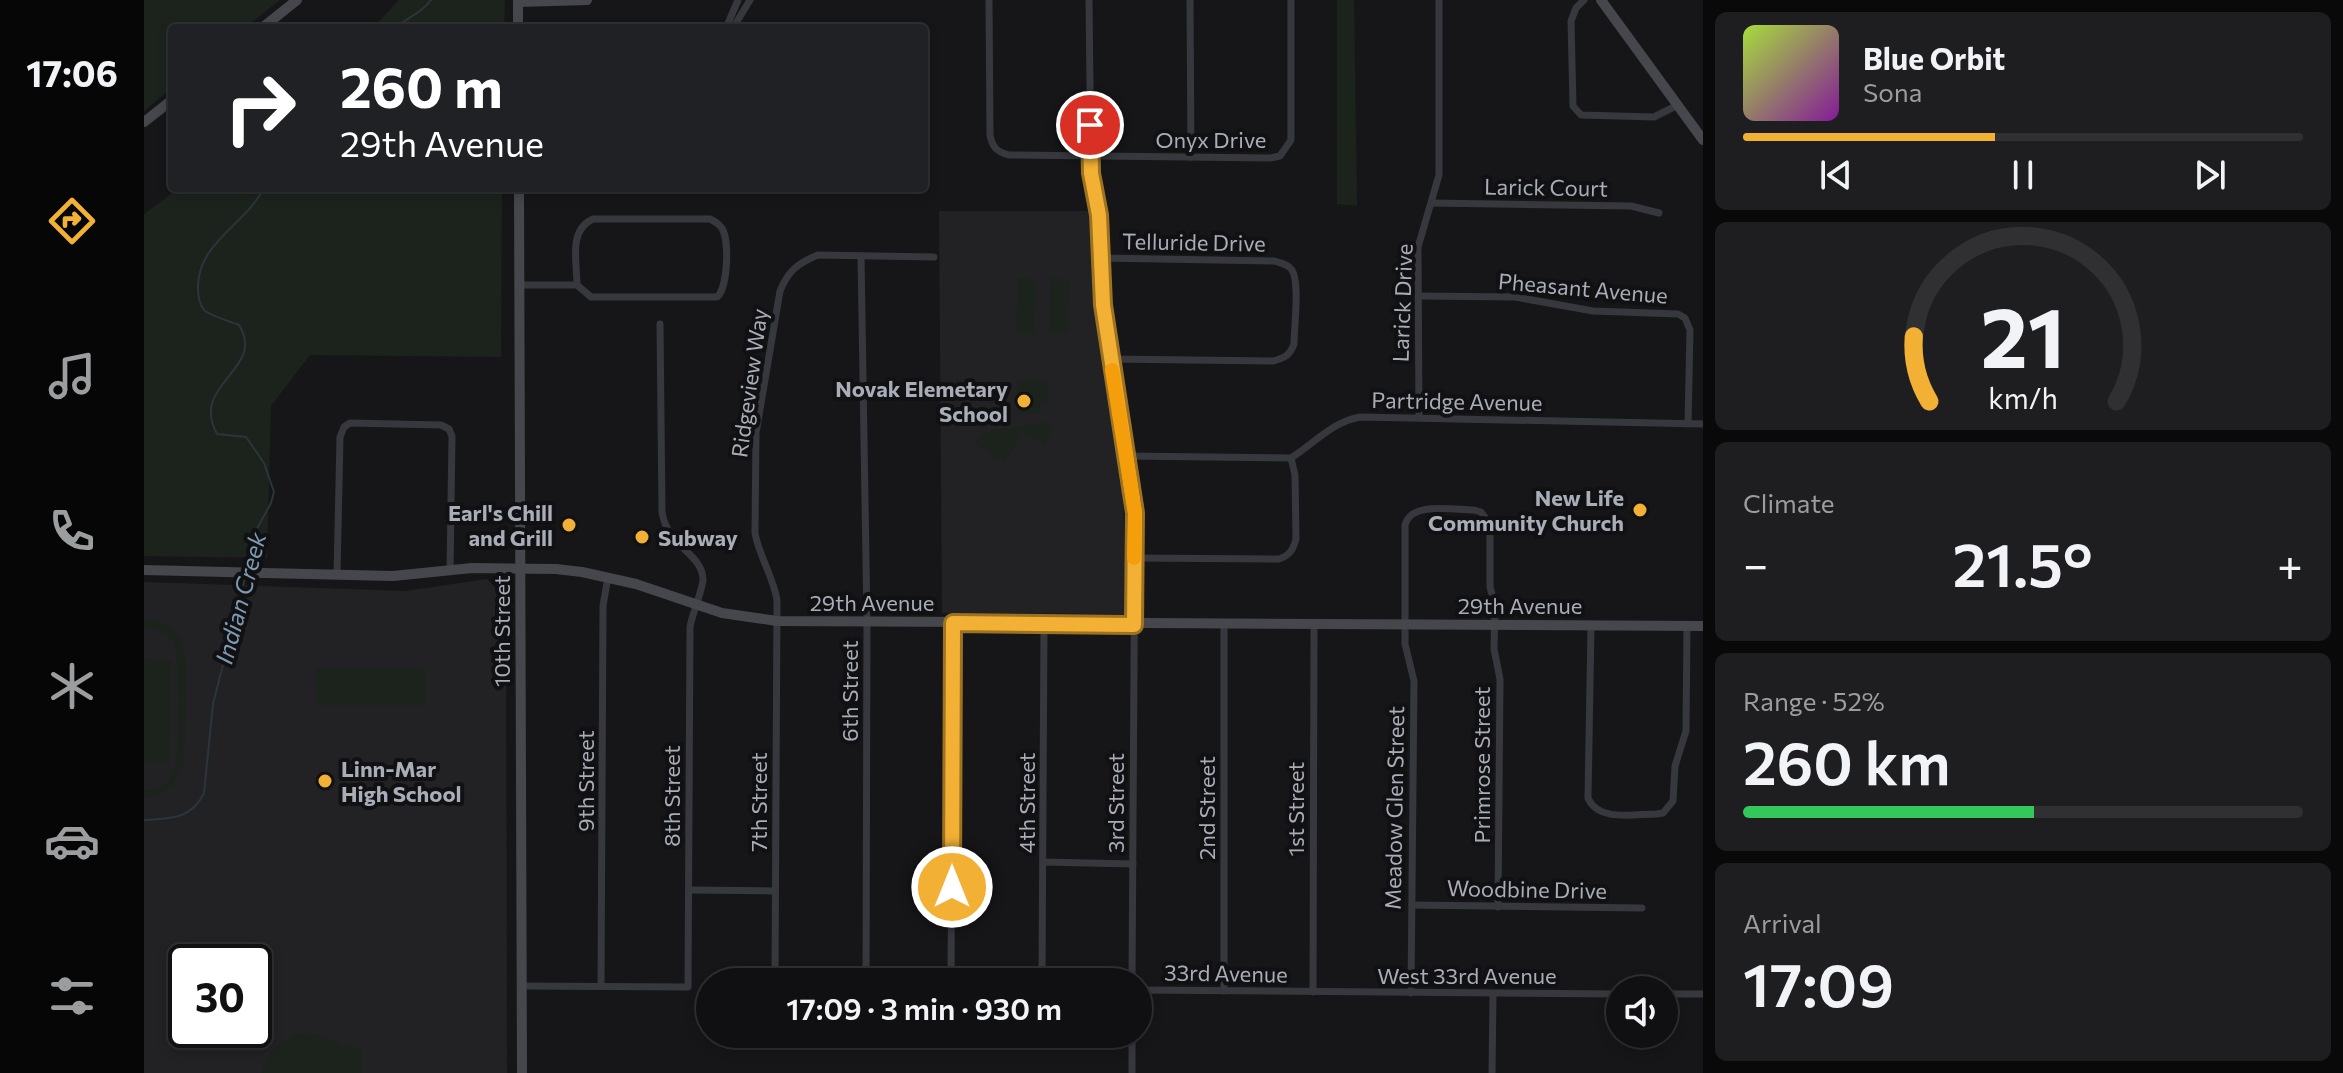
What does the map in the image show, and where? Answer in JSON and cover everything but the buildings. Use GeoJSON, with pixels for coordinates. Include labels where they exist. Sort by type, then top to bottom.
{"type":"FeatureCollection","features":[{"type":"Feature","properties":{"kind":"street"},"geometry":{"type":"LineString","coordinates":[[267,24],[297,0]]}},
{"type":"Feature","properties":{"kind":"street"},"geometry":{"type":"LineString","coordinates":[[518,24],[518,1],[587,0]]}},
{"type":"Feature","properties":{"kind":"street"},"geometry":{"type":"LineString","coordinates":[[728,24],[738,0]]}},
{"type":"Feature","properties":{"kind":"street"},"geometry":{"type":"LineString","coordinates":[[735,24],[750,0]]}},
{"type":"Feature","properties":{"kind":"street","name":"Onyx Drive"},"geometry":{"type":"LineString","coordinates":[[989,0],[992,144],[999,152],[1009,155],[1270,158],[1280,156],[1291,140],[1291,0]]}},
{"type":"Feature","properties":{"kind":"street","name":"3rd Street"},"geometry":{"type":"LineString","coordinates":[[1089,0],[1090,156],[1098,203],[1103,305],[1135,513],[1132,968]]}},
{"type":"Feature","properties":{"kind":"street"},"geometry":{"type":"LineString","coordinates":[[1190,0],[1191,157]]}},
{"type":"Feature","properties":{"kind":"street","name":"Larick Drive"},"geometry":{"type":"LineString","coordinates":[[1419,417],[1418,247],[1432,203],[1440,156],[1439,0]]}},
{"type":"Feature","properties":{"kind":"street"},"geometry":{"type":"LineString","coordinates":[[1584,0],[1576,8],[1571,21],[1573,106],[1581,115],[1654,117],[1678,105]]}},
{"type":"Feature","properties":{"kind":"street"},"geometry":{"type":"LineString","coordinates":[[1601,0],[1703,140]]}},
{"type":"Feature","properties":{"kind":"street"},"geometry":{"type":"LineString","coordinates":[[144,122],[168,103]]}},
{"type":"Feature","properties":{"kind":"street","name":"10th Street"},"geometry":{"type":"LineString","coordinates":[[519,192],[522,1073]]}},
{"type":"Feature","properties":{"kind":"street","name":"Larick Court"},"geometry":{"type":"LineString","coordinates":[[1432,203],[1631,206],[1659,213]]}},
{"type":"Feature","properties":{"kind":"street"},"geometry":{"type":"LineString","coordinates":[[519,285],[577,285],[591,297],[717,297],[726,283],[725,234],[720,225],[710,219],[593,219],[582,224],[576,234],[577,285]]}},
{"type":"Feature","properties":{"kind":"street","name":"Ridgeview Way"},"geometry":{"type":"LineString","coordinates":[[777,621],[774,586],[755,533],[756,433],[780,291],[791,271],[802,261],[818,255],[934,257]]}},
{"type":"Feature","properties":{"kind":"street","name":"6th Street"},"geometry":{"type":"LineString","coordinates":[[861,256],[867,622],[866,968]]}},
{"type":"Feature","properties":{"kind":"street","name":"Telluride Drive"},"geometry":{"type":"LineString","coordinates":[[1101,258],[1274,261],[1286,264],[1293,272],[1295,282],[1294,344],[1284,359],[1110,359]]}},
{"type":"Feature","properties":{"kind":"street","name":"Pheasant Avenue"},"geometry":{"type":"LineString","coordinates":[[1418,296],[1515,297],[1593,311],[1678,314],[1685,318],[1690,330],[1688,424]]}},
{"type":"Feature","properties":{"kind":"street","name":"8th Street"},"geometry":{"type":"LineString","coordinates":[[601,986],[688,987],[690,627],[703,579],[695,559],[672,539],[664,525],[660,324]]}},
{"type":"Feature","properties":{"kind":"street","name":"Partridge Avenue"},"geometry":{"type":"LineString","coordinates":[[1291,458],[1345,419],[1360,417],[1703,424]]}},
{"type":"Feature","properties":{"kind":"street"},"geometry":{"type":"LineString","coordinates":[[337,575],[340,437],[344,427],[350,423],[441,425],[449,429],[452,436],[450,571]]}},
{"type":"Feature","properties":{"kind":"street"},"geometry":{"type":"LineString","coordinates":[[1126,456],[1291,458],[1295,475],[1296,539],[1294,549],[1288,555],[1279,559],[1134,558]]}},
{"type":"Feature","properties":{"kind":"street","name":"Meadow Glen Street"},"geometry":{"type":"LineString","coordinates":[[1411,993],[1414,681],[1405,644],[1404,624],[1407,517],[1417,510],[1474,510],[1487,517],[1490,524],[1490,587],[1495,606],[1495,625]]}},
{"type":"Feature","properties":{"kind":"street","name":"29th Avenue"},"geometry":{"type":"LineString","coordinates":[[144,570],[408,575],[521,567],[608,577],[722,613],[777,621],[1224,626],[1703,626]]}},
{"type":"Feature","properties":{"kind":"street","name":"9th Street"},"geometry":{"type":"LineString","coordinates":[[601,986],[603,606],[608,577]]}},
{"type":"Feature","properties":{"kind":"street","name":"7th Street"},"geometry":{"type":"LineString","coordinates":[[775,968],[777,621]]}},
{"type":"Feature","properties":{"kind":"street"},"geometry":{"type":"LineString","coordinates":[[951,968],[953,623]]}},
{"type":"Feature","properties":{"kind":"street","name":"4th Street"},"geometry":{"type":"LineString","coordinates":[[1042,968],[1044,624]]}},
{"type":"Feature","properties":{"kind":"street","name":"Primrose Street"},"geometry":{"type":"LineString","coordinates":[[1495,625],[1494,649],[1500,679],[1498,907]]}},
{"type":"Feature","properties":{"kind":"street","name":"2nd Street"},"geometry":{"type":"LineString","coordinates":[[1224,626],[1224,991]]}},
{"type":"Feature","properties":{"kind":"street","name":"1st Street"},"geometry":{"type":"LineString","coordinates":[[1313,992],[1314,626]]}},
{"type":"Feature","properties":{"kind":"street"},"geometry":{"type":"LineString","coordinates":[[1591,626],[1588,798],[1599,812],[1644,814],[1663,813],[1673,801],[1675,766],[1686,731],[1687,626]]}},
{"type":"Feature","properties":{"kind":"street"},"geometry":{"type":"LineString","coordinates":[[1043,862],[1133,864]]}},
{"type":"Feature","properties":{"kind":"street"},"geometry":{"type":"LineString","coordinates":[[689,890],[775,891]]}},
{"type":"Feature","properties":{"kind":"street","name":"Woodbine Drive"},"geometry":{"type":"LineString","coordinates":[[1412,905],[1642,908]]}},
{"type":"Feature","properties":{"kind":"street"},"geometry":{"type":"LineString","coordinates":[[521,986],[601,986]]}},
{"type":"Feature","properties":{"kind":"street","name":"33rd Avenue"},"geometry":{"type":"LineString","coordinates":[[1152,990],[1313,992]]}},
{"type":"Feature","properties":{"kind":"street","name":"West 33rd Avenue"},"geometry":{"type":"LineString","coordinates":[[1313,992],[1606,994]]}},
{"type":"Feature","properties":{"kind":"street"},"geometry":{"type":"LineString","coordinates":[[1492,1073],[1493,994]]}},
{"type":"Feature","properties":{"kind":"street"},"geometry":{"type":"LineString","coordinates":[[1678,994],[1703,994]]}},
{"type":"Feature","properties":{"kind":"street"},"geometry":{"type":"LineString","coordinates":[[1132,1048],[1132,1073]]}},
{"type":"Feature","properties":{"kind":"shaded area"},"geometry":{"type":"Polygon","coordinates":[[[144,0],[280,0],[250,24],[168,24],[168,91],[144,111],[144,0]]]}},
{"type":"Feature","properties":{"kind":"shaded area"},"geometry":{"type":"Polygon","coordinates":[[[399,0],[505,0],[504,24],[377,24],[399,0]]]}},
{"type":"Feature","properties":{"kind":"shaded area"},"geometry":{"type":"Polygon","coordinates":[[[1337,0],[1354,0],[1357,206],[1337,204],[1337,0]]]}},
{"type":"Feature","properties":{"kind":"shaded area"},"geometry":{"type":"Polygon","coordinates":[[[174,192],[502,192],[501,357],[310,355],[271,406],[267,558],[144,556],[144,214],[174,192]]]}},
{"type":"Feature","properties":{"kind":"shaded area","name":"Novak Elemetary School"},"geometry":{"type":"Polygon","coordinates":[[[939,211],[1089,211],[1093,307],[1123,495],[1127,614],[942,613],[939,211]]]}},
{"type":"Feature","properties":{"kind":"shaded area"},"geometry":{"type":"Polygon","coordinates":[[[1018,278],[1036,279],[1034,333],[1016,332],[1018,278]]]}},
{"type":"Feature","properties":{"kind":"shaded area"},"geometry":{"type":"Polygon","coordinates":[[[1051,278],[1069,279],[1068,333],[1049,332],[1051,278]]]}},
{"type":"Feature","properties":{"kind":"shaded area"},"geometry":{"type":"Polygon","coordinates":[[[1017,379],[1048,379],[1047,404],[1041,404],[1039,414],[1017,414],[1017,379]]]}},
{"type":"Feature","properties":{"kind":"shaded area"},"geometry":{"type":"Polygon","coordinates":[[[1049,422],[1052,430],[1045,445],[1023,433],[1005,463],[973,442],[992,430],[1049,422]]]}},
{"type":"Feature","properties":{"kind":"shaded area","name":"Linn-Mar High School"},"geometry":{"type":"Polygon","coordinates":[[[487,579],[506,599],[507,1073],[144,1073],[144,582],[406,591],[487,579]]]}},
{"type":"Feature","properties":{"kind":"shaded area"},"geometry":{"type":"Polygon","coordinates":[[[144,620],[166,624],[178,635],[184,650],[186,680],[182,768],[165,791],[144,798],[144,791],[162,785],[174,771],[179,704],[172,640],[159,631],[144,628],[144,620]]]}},
{"type":"Feature","properties":{"kind":"shaded area"},"geometry":{"type":"Polygon","coordinates":[[[144,659],[171,660],[169,761],[144,761],[144,659]]]}},
{"type":"Feature","properties":{"kind":"shaded area"},"geometry":{"type":"Polygon","coordinates":[[[316,668],[425,668],[425,705],[316,705],[316,668]]]}},
{"type":"Feature","properties":{"kind":"shaded area"},"geometry":{"type":"Polygon","coordinates":[[[300,1034],[317,1035],[361,1048],[361,1073],[261,1073],[266,1059],[275,1048],[300,1034]]]}},
{"type":"Feature","properties":{"kind":"waterway","name":"Indian Creek"},"geometry":{"type":"LineString","coordinates":[[401,24],[431,0]]}},
{"type":"Feature","properties":{"kind":"waterway","name":"Indian Creek"},"geometry":{"type":"LineString","coordinates":[[247,568],[253,536],[274,492],[264,463],[246,437],[217,434],[211,417],[213,402],[237,366],[245,341],[239,325],[205,311],[199,301],[198,288],[205,258],[262,192]]}},
{"type":"Feature","properties":{"kind":"waterway","name":"Indian Creek"},"geometry":{"type":"LineString","coordinates":[[144,820],[187,813],[204,793],[213,704],[245,578]]}},
{"type":"Feature","properties":{"kind":"slow traffic"},"geometry":{"type":"LineString","coordinates":[[1112,370],[1135,513],[1134,558]]}},
{"type":"Feature","properties":{"kind":"place","name":"Novak Elemetary School"},"geometry":{"type":"Point","coordinates":[1024,401]}},
{"type":"Feature","properties":{"kind":"place","name":"New Life Community Church"},"geometry":{"type":"Point","coordinates":[1640,510]}},
{"type":"Feature","properties":{"kind":"place","name":"Earl's Chill and Grill"},"geometry":{"type":"Point","coordinates":[569,525]}},
{"type":"Feature","properties":{"kind":"place","name":"Subway"},"geometry":{"type":"Point","coordinates":[642,537]}},
{"type":"Feature","properties":{"kind":"place","name":"Linn-Mar High School"},"geometry":{"type":"Point","coordinates":[325,781]}},
{"type":"Feature","properties":{"kind":"route"},"geometry":{"type":"LineString","coordinates":[[952,887],[953,623],[1134,625],[1135,513],[1103,305],[1099,215],[1091,173],[1090,125]]}}]}
